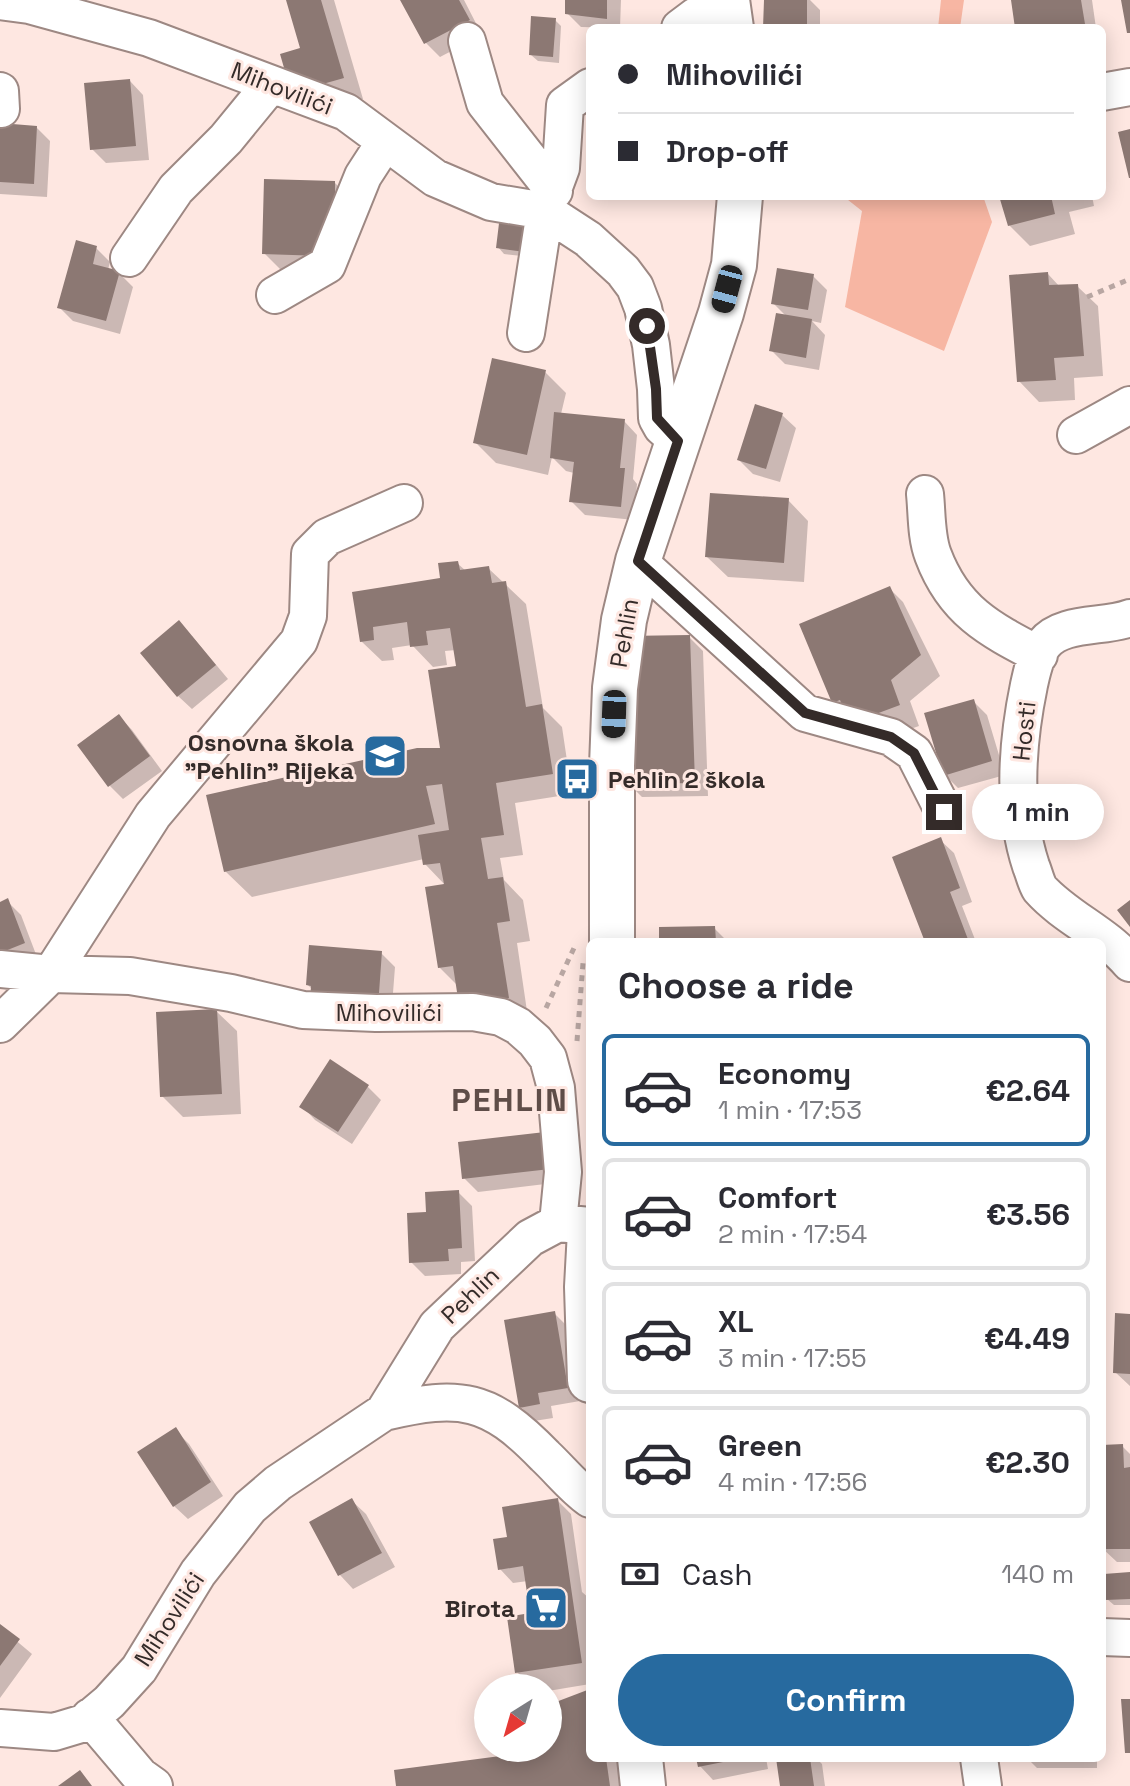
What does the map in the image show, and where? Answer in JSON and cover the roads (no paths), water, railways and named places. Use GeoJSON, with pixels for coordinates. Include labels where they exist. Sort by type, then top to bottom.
{"type":"FeatureCollection","features":[{"type":"Feature","properties":{"kind":"main road","name":"Pehlin"},"geometry":{"type":"LineString","coordinates":[[595,938],[612,766],[615,688],[624,620],[638,561],[721,313],[734,265],[740,200]]}},
{"type":"Feature","properties":{"kind":"main road"},"geometry":{"type":"LineString","coordinates":[[579,1227],[586,1280]]}},
{"type":"Feature","properties":{"kind":"main road"},"geometry":{"type":"LineString","coordinates":[[640,1762],[643,1786]]}},
{"type":"Feature","properties":{"kind":"street","name":"Mihovilići"},"geometry":{"type":"LineString","coordinates":[[33,4],[149,38],[346,112],[435,178],[491,202],[550,201],[623,271],[635,287],[651,345],[657,418],[678,441]]}},
{"type":"Feature","properties":{"kind":"street"},"geometry":{"type":"LineString","coordinates":[[685,24],[696,16],[728,11]]}},
{"type":"Feature","properties":{"kind":"street"},"geometry":{"type":"LineString","coordinates":[[467,41],[485,103],[550,201]]}},
{"type":"Feature","properties":{"kind":"street"},"geometry":{"type":"LineString","coordinates":[[1106,67],[1130,66]]}},
{"type":"Feature","properties":{"kind":"street"},"geometry":{"type":"LineString","coordinates":[[129,258],[176,189],[226,139],[271,84]]}},
{"type":"Feature","properties":{"kind":"street"},"geometry":{"type":"LineString","coordinates":[[1106,91],[1130,87]]}},
{"type":"Feature","properties":{"kind":"street"},"geometry":{"type":"LineString","coordinates":[[526,333],[550,201],[561,168],[565,105],[586,90]]}},
{"type":"Feature","properties":{"kind":"street"},"geometry":{"type":"LineString","coordinates":[[0,91],[1,109]]}},
{"type":"Feature","properties":{"kind":"street"},"geometry":{"type":"LineString","coordinates":[[275,295],[327,265],[363,176],[385,142]]}},
{"type":"Feature","properties":{"kind":"street"},"geometry":{"type":"LineString","coordinates":[[1076,435],[1130,405]]}},
{"type":"Feature","properties":{"kind":"street"},"geometry":{"type":"LineString","coordinates":[[925,494],[932,554],[957,601],[990,630],[1039,655],[1044,643],[1069,629],[1114,624],[1130,618]]}},
{"type":"Feature","properties":{"kind":"street"},"geometry":{"type":"LineString","coordinates":[[0,1024],[51,974],[153,815],[299,641],[308,616],[310,554],[327,537],[404,503]]}},
{"type":"Feature","properties":{"kind":"street"},"geometry":{"type":"LineString","coordinates":[[638,561],[805,713],[891,737],[914,753],[944,812]]}},
{"type":"Feature","properties":{"kind":"street","name":"Hosti"},"geometry":{"type":"LineString","coordinates":[[1039,655],[1022,720],[1018,790],[1025,846],[1039,887],[1103,938]]}},
{"type":"Feature","properties":{"kind":"street","name":"Hosti"},"geometry":{"type":"LineString","coordinates":[[1106,940],[1116,946],[1130,963]]}},
{"type":"Feature","properties":{"kind":"street","name":"Mihovilići"},"geometry":{"type":"LineString","coordinates":[[0,969],[130,976],[231,993],[303,1010],[473,1012],[501,1017],[518,1026],[548,1058],[556,1088],[563,1172],[579,1227]]}},
{"type":"Feature","properties":{"kind":"street","name":"Pehlin"},"geometry":{"type":"LineString","coordinates":[[384,1412],[437,1326],[530,1238],[579,1227]]}},
{"type":"Feature","properties":{"kind":"street","name":"Pehlin"},"geometry":{"type":"LineString","coordinates":[[315,1457],[384,1412],[433,1401],[479,1406],[492,1411],[538,1448],[586,1495]]}},
{"type":"Feature","properties":{"kind":"street","name":"Mihovilići"},"geometry":{"type":"LineString","coordinates":[[0,1728],[54,1732],[84,1723],[109,1702],[139,1669],[198,1573],[250,1507],[315,1457]]}},
{"type":"Feature","properties":{"kind":"street"},"geometry":{"type":"LineString","coordinates":[[1106,1637],[1130,1638]]}},
{"type":"Feature","properties":{"kind":"street"},"geometry":{"type":"LineString","coordinates":[[90,1717],[140,1776],[154,1786]]}},
{"type":"Feature","properties":{"kind":"street"},"geometry":{"type":"LineString","coordinates":[[980,1762],[983,1786]]}},
{"type":"Feature","properties":{"kind":"place","name":"Osnovna škola \"Pehlin\" Rijeka"},"geometry":{"type":"Point","coordinates":[385,756]}},
{"type":"Feature","properties":{"kind":"place","name":"Pehlin 2 škola"},"geometry":{"type":"Point","coordinates":[577,779]}},
{"type":"Feature","properties":{"kind":"place","name":"Birota"},"geometry":{"type":"Point","coordinates":[546,1608]}},
{"type":"Feature","properties":{"kind":"district","name":"PEHLIN"},"geometry":{"type":"Point","coordinates":[510,1100]}}]}
